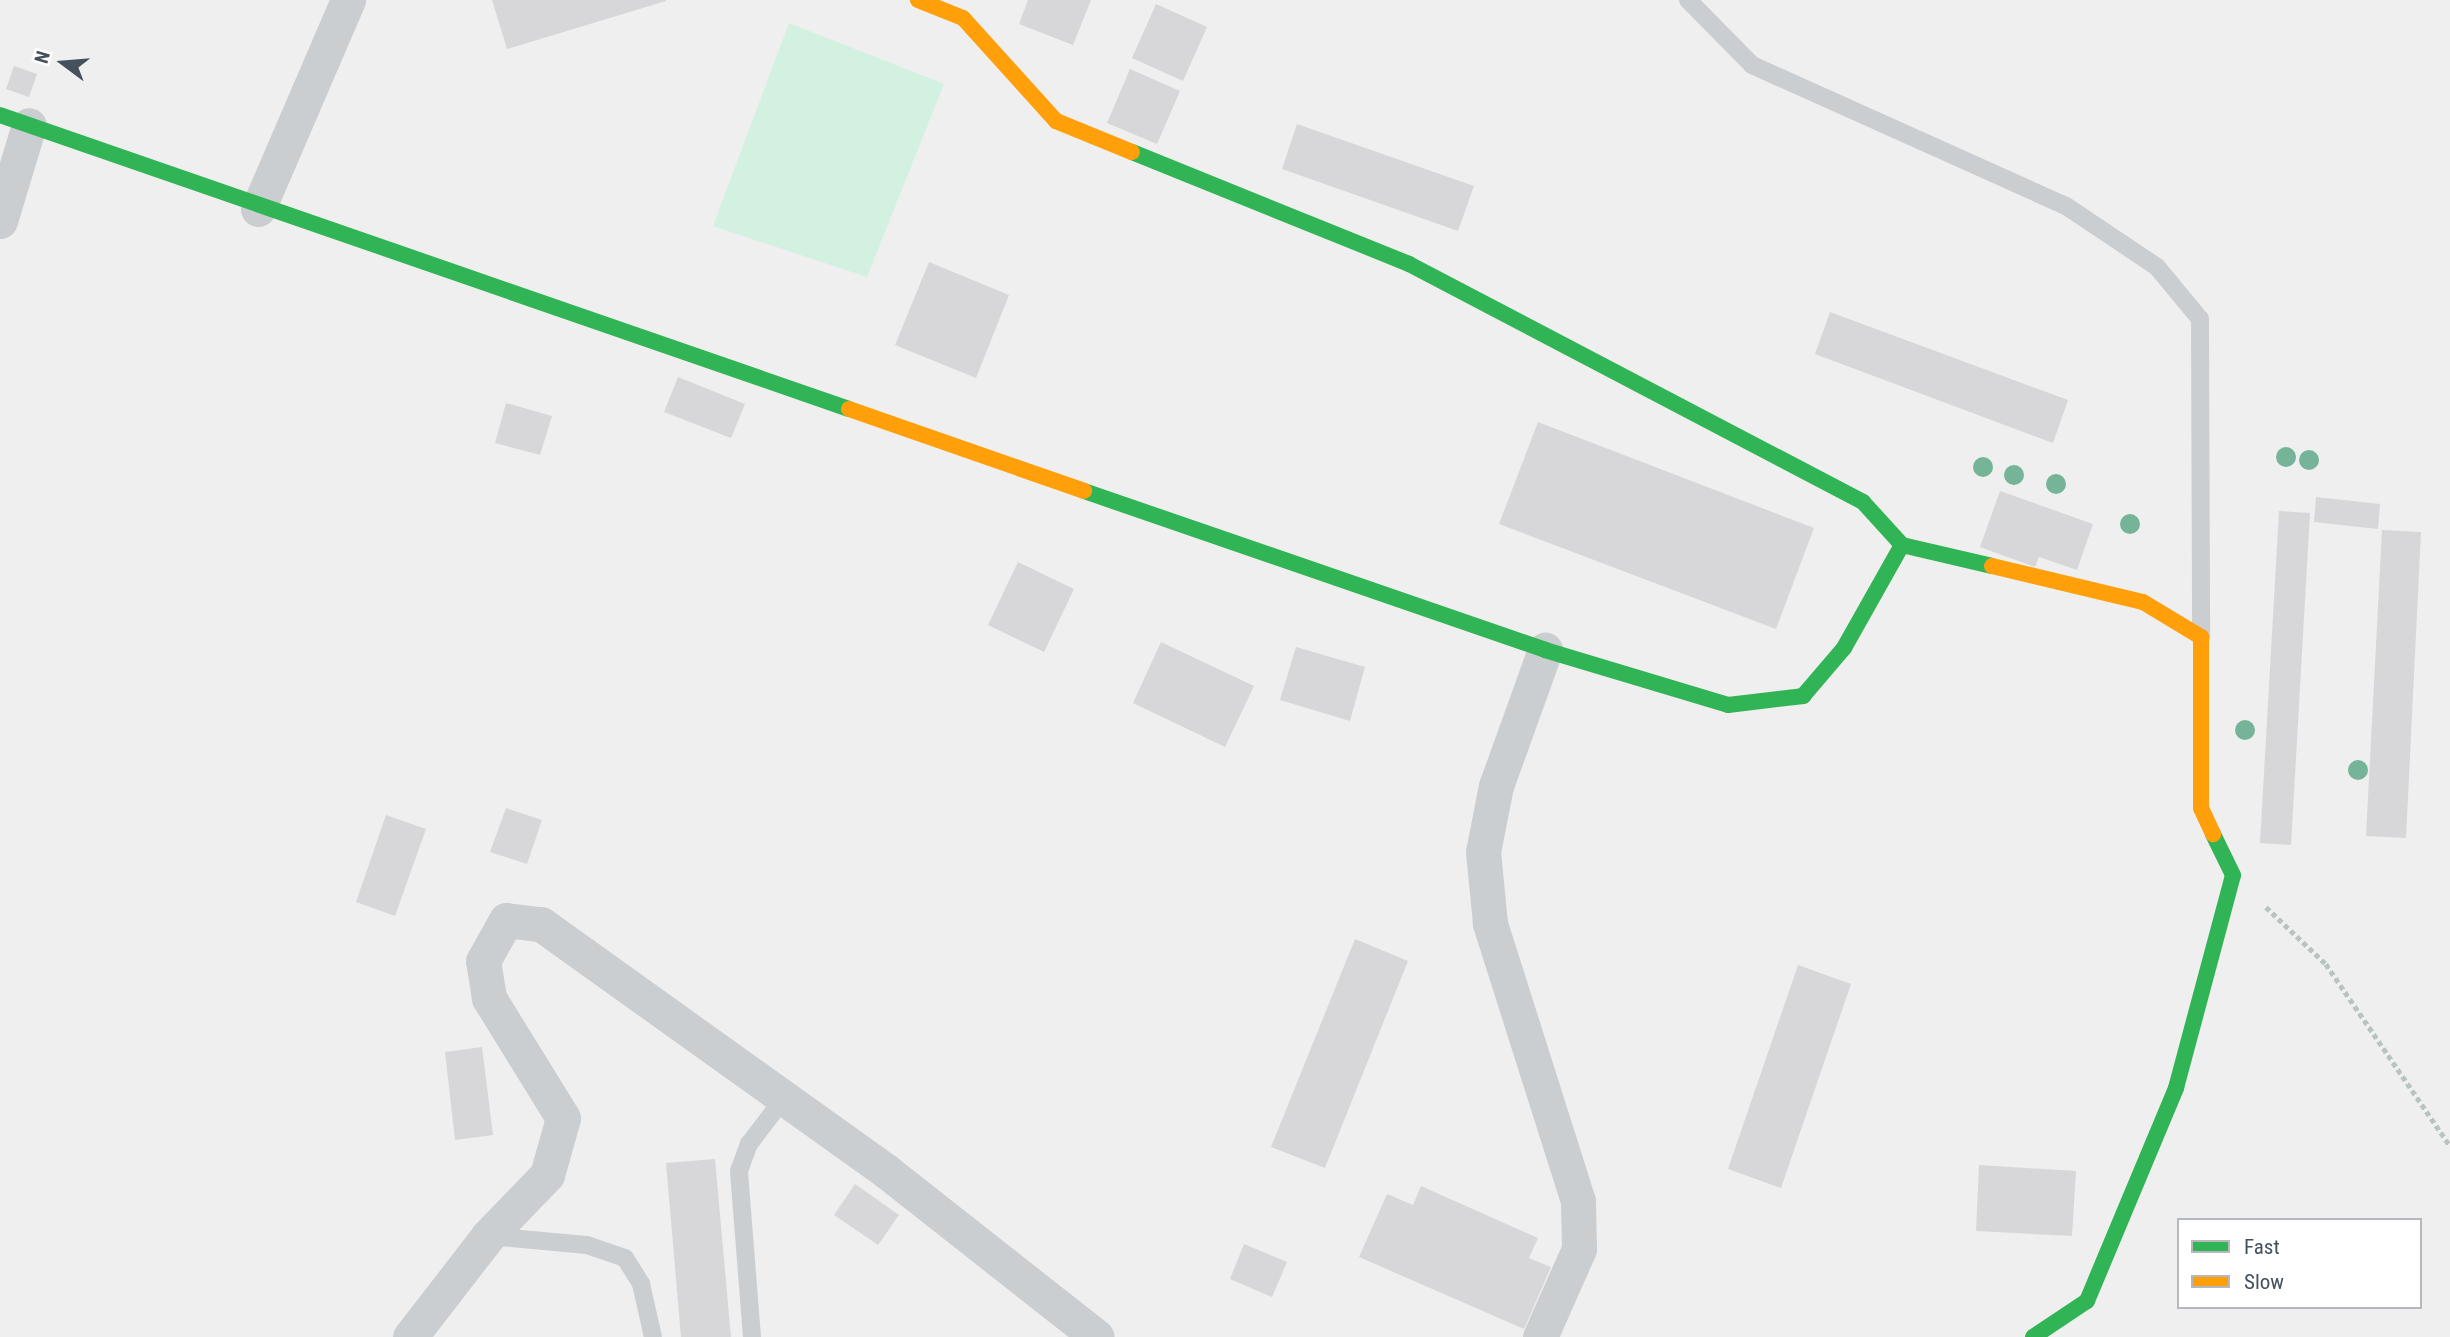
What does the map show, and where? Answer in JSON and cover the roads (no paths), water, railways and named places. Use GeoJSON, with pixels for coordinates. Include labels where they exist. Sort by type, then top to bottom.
{"type":"FeatureCollection","features":[{"type":"Feature","properties":{"kind":"street"},"geometry":{"type":"LineString","coordinates":[[258,209],[348,0]]}},
{"type":"Feature","properties":{"kind":"street"},"geometry":{"type":"LineString","coordinates":[[918,0],[963,18],[1056,121],[1409,264],[1863,502],[1902,545],[2143,602],[2201,637],[2201,808],[2233,875],[2176,1088],[2087,1301],[2033,1337]]}},
{"type":"Feature","properties":{"kind":"street"},"geometry":{"type":"LineString","coordinates":[[0,221],[14,120],[258,209],[1545,650],[1727,705],[1803,696],[1844,648],[1902,545]]}},
{"type":"Feature","properties":{"kind":"street"},"geometry":{"type":"LineString","coordinates":[[1540,1337],[1579,1249],[1578,1201],[1490,923],[1483,852],[1496,786],[1545,650]]}},
{"type":"Feature","properties":{"kind":"street"},"geometry":{"type":"LineString","coordinates":[[410,1337],[488,1236],[547,1175],[563,1118],[489,998],[483,961],[506,920],[541,924],[784,1098],[1097,1337]]}},
{"type":"Feature","properties":{"kind":"lane"},"geometry":{"type":"LineString","coordinates":[[963,18],[969,0]]}},
{"type":"Feature","properties":{"kind":"lane"},"geometry":{"type":"LineString","coordinates":[[1688,0],[1752,65],[2066,206],[2157,267],[2200,319],[2201,637]]}},
{"type":"Feature","properties":{"kind":"lane"},"geometry":{"type":"LineString","coordinates":[[752,1337],[739,1171],[748,1144],[784,1098]]}},
{"type":"Feature","properties":{"kind":"lane"},"geometry":{"type":"LineString","coordinates":[[488,1236],[587,1245],[625,1258],[640,1284],[653,1337]]}}]}
